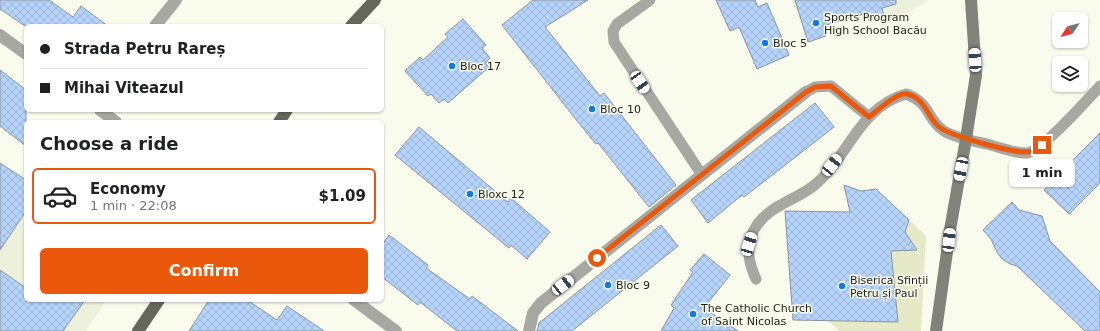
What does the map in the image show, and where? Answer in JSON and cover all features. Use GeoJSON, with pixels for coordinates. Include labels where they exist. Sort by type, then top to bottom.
{"type":"FeatureCollection","features":[{"type":"Feature","properties":{"kind":"main road"},"geometry":{"type":"LineString","coordinates":[[353,24],[375,0]]}},
{"type":"Feature","properties":{"kind":"main road"},"geometry":{"type":"LineString","coordinates":[[138,331],[158,302]]}},
{"type":"Feature","properties":{"kind":"street"},"geometry":{"type":"LineString","coordinates":[[157,24],[176,0]]}},
{"type":"Feature","properties":{"kind":"street"},"geometry":{"type":"LineString","coordinates":[[936,331],[950,230],[976,75],[971,0]]}},
{"type":"Feature","properties":{"kind":"street"},"geometry":{"type":"LineString","coordinates":[[0,35],[24,53]]}},
{"type":"Feature","properties":{"kind":"street"},"geometry":{"type":"LineString","coordinates":[[529,331],[533,313],[541,303],[806,92]]}},
{"type":"Feature","properties":{"kind":"street"},"geometry":{"type":"LineString","coordinates":[[103,112],[113,120]]}},
{"type":"Feature","properties":{"kind":"street"},"geometry":{"type":"LineString","coordinates":[[357,302],[396,331]]}},
{"type":"Feature","properties":{"kind":"lane"},"geometry":{"type":"LineString","coordinates":[[650,0],[617,24],[613,31],[614,42],[702,175]]}},
{"type":"Feature","properties":{"kind":"lane"},"geometry":{"type":"LineString","coordinates":[[806,92],[815,87],[831,86],[869,117]]}},
{"type":"Feature","properties":{"kind":"lane"},"geometry":{"type":"LineString","coordinates":[[756,279],[749,265],[749,244],[754,230],[765,216],[779,204],[813,186],[844,150],[853,136],[869,117],[897,96],[906,94],[913,96],[925,106],[941,129],[966,139],[1026,153],[1035,150],[1100,86]]}},
{"type":"Feature","properties":{"kind":"shaded area","name":"Sports Program High School Bacău"},"geometry":{"type":"Polygon","coordinates":[[[792,0],[929,0],[882,28],[878,18],[869,21],[866,13],[823,26],[826,36],[808,42],[792,0]]]}},
{"type":"Feature","properties":{"kind":"shaded area"},"geometry":{"type":"Polygon","coordinates":[[[0,183],[24,199],[24,302],[105,302],[86,331],[0,331],[0,183]]]}},
{"type":"Feature","properties":{"kind":"shaded area"},"geometry":{"type":"Polygon","coordinates":[[[909,220],[926,236],[921,331],[839,331],[828,321],[898,322],[891,251],[917,250],[905,232],[909,220]]]}},
{"type":"Feature","properties":{"kind":"building"},"geometry":{"type":"Polygon","coordinates":[[[0,0],[49,0],[73,17],[81,6],[105,24],[24,24],[24,25],[0,9],[0,0]]]}},
{"type":"Feature","properties":{"kind":"building","name":"Bloc 10"},"geometry":{"type":"Polygon","coordinates":[[[533,0],[588,0],[545,27],[600,96],[604,93],[676,185],[649,207],[598,143],[596,144],[574,117],[502,25],[533,0]]]}},
{"type":"Feature","properties":{"kind":"building","name":"Bloc 5"},"geometry":{"type":"Polygon","coordinates":[[[716,0],[755,0],[758,7],[767,3],[789,55],[757,69],[739,27],[730,31],[716,0]]]}},
{"type":"Feature","properties":{"kind":"building","name":"Sports Program High School Bacău"},"geometry":{"type":"Polygon","coordinates":[[[795,0],[896,0],[896,4],[882,8],[884,16],[869,21],[867,13],[823,26],[826,36],[808,42],[795,0]]]}},
{"type":"Feature","properties":{"kind":"building","name":"Bloc 17"},"geometry":{"type":"Polygon","coordinates":[[[463,19],[486,45],[482,48],[490,58],[485,63],[489,67],[448,103],[444,99],[439,103],[431,94],[428,96],[405,71],[420,57],[423,60],[448,37],[445,34],[463,19]]]}},
{"type":"Feature","properties":{"kind":"building"},"geometry":{"type":"Polygon","coordinates":[[[0,70],[24,88],[24,112],[26,112],[26,120],[24,120],[24,144],[0,126],[0,70]]]}},
{"type":"Feature","properties":{"kind":"building"},"geometry":{"type":"Polygon","coordinates":[[[815,103],[834,127],[744,197],[742,195],[708,223],[691,200],[815,103]]]}},
{"type":"Feature","properties":{"kind":"building","name":"Bloxc 12"},"geometry":{"type":"Polygon","coordinates":[[[419,127],[508,202],[511,198],[550,232],[527,259],[511,245],[509,248],[395,155],[419,127]]]}},
{"type":"Feature","properties":{"kind":"building"},"geometry":{"type":"Polygon","coordinates":[[[1100,133],[1100,183],[1069,214],[1044,190],[1056,180],[1050,173],[1060,162],[1066,167],[1100,133]]]}},
{"type":"Feature","properties":{"kind":"building"},"geometry":{"type":"Polygon","coordinates":[[[0,163],[24,179],[24,214],[0,250],[0,163]]]}},
{"type":"Feature","properties":{"kind":"building","name":"Biserica Sfinții Petru și Paul"},"geometry":{"type":"Polygon","coordinates":[[[844,185],[861,191],[876,189],[909,220],[905,232],[917,250],[891,251],[898,322],[793,320],[785,211],[850,212],[844,185]]]}},
{"type":"Feature","properties":{"kind":"building"},"geometry":{"type":"Polygon","coordinates":[[[1012,202],[1019,210],[1042,216],[1050,241],[1100,292],[1100,331],[1085,331],[1017,266],[1002,259],[997,252],[991,239],[983,230],[1012,202]]]}},
{"type":"Feature","properties":{"kind":"building","name":"Bloc 9"},"geometry":{"type":"Polygon","coordinates":[[[661,225],[678,246],[572,331],[537,331],[539,323],[661,225]]]}},
{"type":"Feature","properties":{"kind":"building"},"geometry":{"type":"Polygon","coordinates":[[[389,235],[428,265],[426,268],[470,299],[472,296],[518,331],[457,331],[420,302],[418,305],[384,279],[384,242],[389,235]]]}},
{"type":"Feature","properties":{"kind":"building"},"geometry":{"type":"Polygon","coordinates":[[[704,254],[730,275],[704,308],[738,331],[661,331],[674,308],[671,305],[693,272],[690,270],[704,254]]]}},
{"type":"Feature","properties":{"kind":"building"},"geometry":{"type":"Polygon","coordinates":[[[0,270],[24,287],[24,302],[84,302],[63,331],[0,331],[0,270]]]}},
{"type":"Feature","properties":{"kind":"building"},"geometry":{"type":"Polygon","coordinates":[[[208,302],[250,302],[277,320],[287,306],[324,331],[189,331],[208,302]]]}},
{"type":"Feature","properties":{"kind":"place","name":"Sports Program High School Bacău"},"geometry":{"type":"Point","coordinates":[816,23]}},
{"type":"Feature","properties":{"kind":"place","name":"Bloc 5"},"geometry":{"type":"Point","coordinates":[765,43]}},
{"type":"Feature","properties":{"kind":"place","name":"Bloc 17"},"geometry":{"type":"Point","coordinates":[452,66]}},
{"type":"Feature","properties":{"kind":"place","name":"Bloc 10"},"geometry":{"type":"Point","coordinates":[592,109]}},
{"type":"Feature","properties":{"kind":"place","name":"Bloxc 12"},"geometry":{"type":"Point","coordinates":[470,194]}},
{"type":"Feature","properties":{"kind":"place","name":"Bloc 9"},"geometry":{"type":"Point","coordinates":[608,285]}},
{"type":"Feature","properties":{"kind":"place","name":"Biserica Sfinții Petru și Paul"},"geometry":{"type":"Point","coordinates":[842,286]}},
{"type":"Feature","properties":{"kind":"place","name":"The Catholic Church of Saint Nicolas"},"geometry":{"type":"Point","coordinates":[693,314]}},
{"type":"Feature","properties":{"kind":"route"},"geometry":{"type":"LineString","coordinates":[[597,258],[806,92],[815,87],[831,86],[869,117],[897,96],[906,94],[913,96],[920,101],[938,126],[945,131],[966,139],[1026,153],[1035,150],[1042,145]]}}]}
